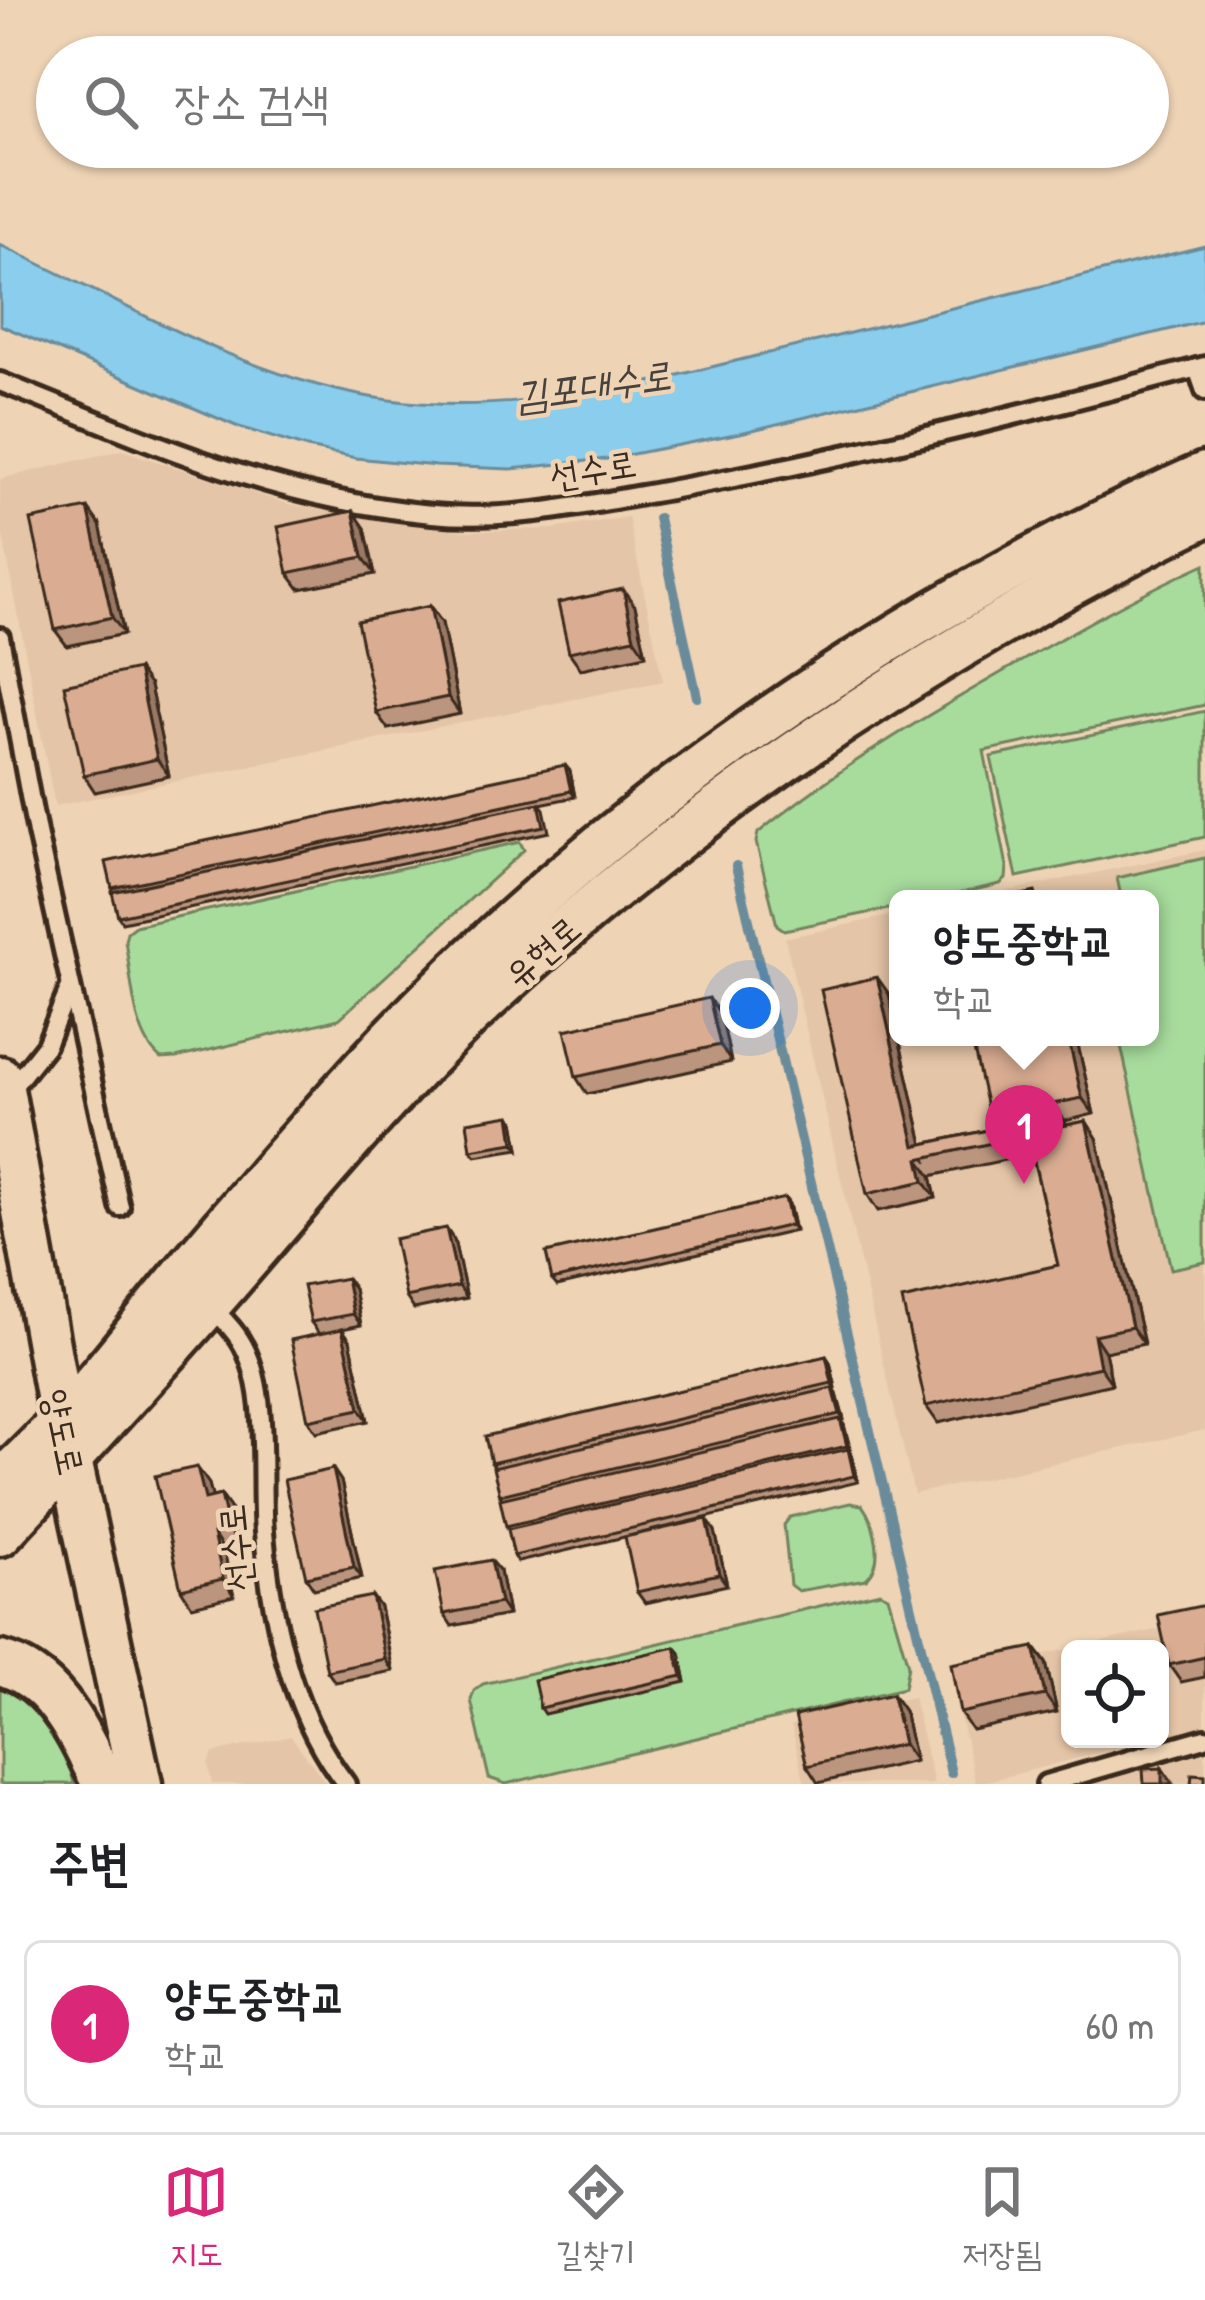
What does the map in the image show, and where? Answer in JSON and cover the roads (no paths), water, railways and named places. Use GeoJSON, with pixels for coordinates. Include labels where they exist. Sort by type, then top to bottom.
{"type":"FeatureCollection","features":[{"type":"Feature","properties":{"kind":"street","name":"유현로"},"geometry":{"type":"LineString","coordinates":[[0,1534],[184,1274],[393,1037],[594,850],[708,762],[924,622],[1088,529],[1205,474]]}},
{"type":"Feature","properties":{"kind":"street","name":"유현로"},"geometry":{"type":"LineString","coordinates":[[0,1482],[53,1454],[209,1304],[438,1047],[585,913],[675,840],[744,787],[913,673],[1205,514]]}},
{"type":"Feature","properties":{"kind":"street","name":"양도로"},"geometry":{"type":"LineString","coordinates":[[2,1088],[53,1454],[140,1784]]}},
{"type":"Feature","properties":{"kind":"street","name":"양도로"},"geometry":{"type":"LineString","coordinates":[[0,1214],[53,1454],[114,1784]]}},
{"type":"Feature","properties":{"kind":"street"},"geometry":{"type":"LineString","coordinates":[[0,1663],[30,1675],[50,1693],[69,1717],[104,1784]]}},
{"type":"Feature","properties":{"kind":"lane","name":"선수로"},"geometry":{"type":"LineString","coordinates":[[0,382],[182,457],[260,482],[336,500],[433,514],[494,516],[598,502],[829,459],[1201,367]]}},
{"type":"Feature","properties":{"kind":"lane"},"geometry":{"type":"LineString","coordinates":[[1201,367],[1205,392]]}},
{"type":"Feature","properties":{"kind":"lane"},"geometry":{"type":"LineString","coordinates":[[0,637],[37,833],[120,1207]]}},
{"type":"Feature","properties":{"kind":"lane"},"geometry":{"type":"LineString","coordinates":[[2,1088],[46,1045],[71,982]]}},
{"type":"Feature","properties":{"kind":"lane","name":"선수로"},"geometry":{"type":"LineString","coordinates":[[209,1304],[242,1342],[254,1375],[272,1596],[290,1674],[307,1718],[322,1752],[346,1784]]}},
{"type":"Feature","properties":{"kind":"lane"},"geometry":{"type":"LineString","coordinates":[[1046,1784],[1205,1738]]}},
{"type":"Feature","properties":{"kind":"water"},"geometry":{"type":"Polygon","coordinates":[[[0,245],[238,358],[338,391],[423,403],[523,401],[654,381],[1205,246],[1205,321],[740,433],[607,459],[511,469],[436,466],[356,458],[236,426],[0,325],[0,245]]]}},
{"type":"Feature","properties":{"kind":"waterway"},"geometry":{"type":"LineString","coordinates":[[658,518],[697,697]]}},
{"type":"Feature","properties":{"kind":"waterway"},"geometry":{"type":"LineString","coordinates":[[736,866],[951,1773]]}},
{"type":"Feature","properties":{"kind":"place","name":"양도중학교"},"geometry":{"type":"Point","coordinates":[1024,1184]}},
{"type":"Feature","properties":{"kind":"water label","name":"김포대수로"},"geometry":{"type":"Point","coordinates":[593,385]}}]}
